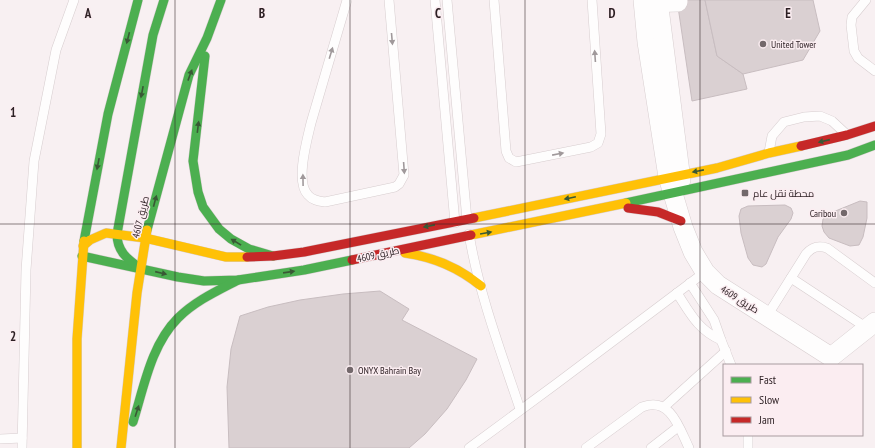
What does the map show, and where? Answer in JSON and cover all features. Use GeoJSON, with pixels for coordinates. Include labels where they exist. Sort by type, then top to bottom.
{"type":"FeatureCollection","features":[{"type":"Feature","properties":{"kind":"street"},"geometry":{"type":"LineString","coordinates":[[77,448],[77,339],[83,246],[108,114],[138,0]]}},
{"type":"Feature","properties":{"kind":"street"},"geometry":{"type":"LineString","coordinates":[[140,268],[121,253],[118,247],[117,234],[153,35],[164,0]]}},
{"type":"Feature","properties":{"kind":"street","name":"طريق 4607"},"geometry":{"type":"LineString","coordinates":[[121,448],[140,268],[145,238],[189,75],[207,38],[221,0]]}},
{"type":"Feature","properties":{"kind":"street"},"geometry":{"type":"LineString","coordinates":[[651,2],[678,2]]}},
{"type":"Feature","properties":{"kind":"street","name":"طريق 4609"},"geometry":{"type":"LineString","coordinates":[[651,2],[681,221],[693,252],[697,278],[718,285],[769,311]]}},
{"type":"Feature","properties":{"kind":"street"},"geometry":{"type":"LineString","coordinates":[[207,38],[193,161],[198,192],[203,207],[219,229],[231,239],[249,249],[273,256]]}},
{"type":"Feature","properties":{"kind":"street","name":"طريق 4609"},"geometry":{"type":"LineString","coordinates":[[82,256],[178,277],[204,281],[238,280],[304,270],[613,206],[717,168],[769,153],[847,135],[875,126]]}},
{"type":"Feature","properties":{"kind":"street","name":"طريق 4609"},"geometry":{"type":"LineString","coordinates":[[83,246],[94,238],[106,233],[145,238],[226,257],[273,256],[304,252],[454,221],[848,155],[875,144]]}},
{"type":"Feature","properties":{"kind":"street"},"geometry":{"type":"LineString","coordinates":[[848,155],[875,154]]}},
{"type":"Feature","properties":{"kind":"street","name":"طريق 4609"},"geometry":{"type":"LineString","coordinates":[[676,184],[700,243],[711,261],[726,276],[769,311],[831,356],[871,325]]}},
{"type":"Feature","properties":{"kind":"street"},"geometry":{"type":"LineString","coordinates":[[613,206],[658,212],[681,221]]}},
{"type":"Feature","properties":{"kind":"street"},"geometry":{"type":"LineString","coordinates":[[392,252],[423,255],[438,260],[453,266],[468,275],[481,286]]}},
{"type":"Feature","properties":{"kind":"street"},"geometry":{"type":"LineString","coordinates":[[124,448],[151,367],[162,340],[178,318],[205,298],[238,280]]}},
{"type":"Feature","properties":{"kind":"lane"},"geometry":{"type":"LineString","coordinates":[[22,448],[26,270],[34,161],[56,50],[74,0]]}},
{"type":"Feature","properties":{"kind":"lane"},"geometry":{"type":"LineString","coordinates":[[347,0],[311,123],[304,160],[303,189],[308,196],[316,201],[325,202],[395,187],[399,184],[404,175],[389,0]]}},
{"type":"Feature","properties":{"kind":"lane"},"geometry":{"type":"LineString","coordinates":[[435,0],[454,221],[458,231],[469,236]]}},
{"type":"Feature","properties":{"kind":"lane"},"geometry":{"type":"LineString","coordinates":[[447,0],[469,236],[491,321],[520,409]]}},
{"type":"Feature","properties":{"kind":"lane"},"geometry":{"type":"LineString","coordinates":[[494,0],[506,151],[509,158],[516,162],[591,147],[598,142],[600,138],[592,0]]}},
{"type":"Feature","properties":{"kind":"lane"},"geometry":{"type":"LineString","coordinates":[[866,0],[852,17],[851,25],[854,51],[858,58],[875,71]]}},
{"type":"Feature","properties":{"kind":"lane"},"geometry":{"type":"LineString","coordinates":[[769,153],[772,136],[784,122],[804,117],[820,116],[832,121],[847,135]]}},
{"type":"Feature","properties":{"kind":"lane"},"geometry":{"type":"LineString","coordinates":[[769,311],[809,251],[818,247],[827,248],[875,283]]}},
{"type":"Feature","properties":{"kind":"lane"},"geometry":{"type":"LineString","coordinates":[[469,448],[697,278],[731,364]]}},
{"type":"Feature","properties":{"kind":"lane"},"geometry":{"type":"LineString","coordinates":[[791,278],[871,325]]}},
{"type":"Feature","properties":{"kind":"lane"},"geometry":{"type":"LineString","coordinates":[[677,293],[701,328],[721,340]]}},
{"type":"Feature","properties":{"kind":"lane"},"geometry":{"type":"LineString","coordinates":[[664,407],[726,351]]}},
{"type":"Feature","properties":{"kind":"lane"},"geometry":{"type":"LineString","coordinates":[[586,448],[642,407],[649,404],[657,404],[670,412],[689,448]]}},
{"type":"Feature","properties":{"kind":"lane"},"geometry":{"type":"LineString","coordinates":[[651,448],[678,427]]}},
{"type":"Feature","properties":{"kind":"lane"},"geometry":{"type":"LineString","coordinates":[[748,436],[748,448]]}},
{"type":"Feature","properties":{"kind":"lane"},"geometry":{"type":"LineString","coordinates":[[0,439],[22,438]]}},
{"type":"Feature","properties":{"kind":"building"},"geometry":{"type":"Polygon","coordinates":[[[677,0],[705,0],[717,56],[743,74],[747,89],[692,101],[677,0]]]}},
{"type":"Feature","properties":{"kind":"building","name":"United Tower"},"geometry":{"type":"Polygon","coordinates":[[[705,0],[813,0],[820,31],[803,60],[743,74],[717,56],[705,0]]]}},
{"type":"Feature","properties":{"kind":"building"},"geometry":{"type":"Polygon","coordinates":[[[860,201],[867,202],[867,218],[863,237],[859,245],[850,246],[829,238],[824,232],[822,226],[823,219],[833,212],[860,201]]]}},
{"type":"Feature","properties":{"kind":"building"},"geometry":{"type":"Polygon","coordinates":[[[785,205],[791,208],[793,213],[791,219],[778,237],[766,264],[762,267],[753,265],[748,258],[741,233],[739,216],[741,209],[748,206],[785,205]]]}},
{"type":"Feature","properties":{"kind":"building","name":"ONYX Bahrain Bay"},"geometry":{"type":"Polygon","coordinates":[[[380,291],[409,309],[402,320],[477,359],[466,380],[447,409],[425,434],[409,448],[229,448],[227,387],[231,349],[240,316],[268,307],[300,300],[380,291]]]}},
{"type":"Feature","properties":{"kind":"traffic: fast"},"geometry":{"type":"LineString","coordinates":[[84,241],[108,114],[138,0]]}},
{"type":"Feature","properties":{"kind":"traffic: fast"},"geometry":{"type":"LineString","coordinates":[[140,268],[121,250],[117,240],[117,234],[153,35],[164,0]]}},
{"type":"Feature","properties":{"kind":"traffic: fast"},"geometry":{"type":"LineString","coordinates":[[147,230],[189,75],[207,38],[221,0]]}},
{"type":"Feature","properties":{"kind":"traffic: fast"},"geometry":{"type":"LineString","coordinates":[[205,56],[193,161],[198,192],[203,207],[219,229],[231,239],[249,249],[273,256]]}},
{"type":"Feature","properties":{"kind":"traffic: fast"},"geometry":{"type":"LineString","coordinates":[[626,203],[848,155],[875,145]]}},
{"type":"Feature","properties":{"kind":"traffic: fast"},"geometry":{"type":"LineString","coordinates":[[82,256],[178,277],[204,281],[238,280],[304,270],[352,260]]}},
{"type":"Feature","properties":{"kind":"traffic: fast"},"geometry":{"type":"LineString","coordinates":[[133,422],[145,381],[155,354],[169,329],[178,318],[192,306],[238,280]]}},
{"type":"Feature","properties":{"kind":"traffic: slow"},"geometry":{"type":"LineString","coordinates":[[474,218],[717,168],[769,153],[801,146]]}},
{"type":"Feature","properties":{"kind":"traffic: slow"},"geometry":{"type":"LineString","coordinates":[[471,235],[626,203]]}},
{"type":"Feature","properties":{"kind":"traffic: slow"},"geometry":{"type":"LineString","coordinates":[[121,448],[137,293],[147,230]]}},
{"type":"Feature","properties":{"kind":"traffic: slow"},"geometry":{"type":"LineString","coordinates":[[83,246],[90,240],[106,233],[145,238],[226,257],[247,257]]}},
{"type":"Feature","properties":{"kind":"traffic: slow"},"geometry":{"type":"LineString","coordinates":[[77,448],[77,339],[84,241]]}},
{"type":"Feature","properties":{"kind":"traffic: slow"},"geometry":{"type":"LineString","coordinates":[[405,253],[436,260],[464,273],[481,286]]}},
{"type":"Feature","properties":{"kind":"traffic: jam"},"geometry":{"type":"LineString","coordinates":[[801,146],[847,135],[875,126]]}},
{"type":"Feature","properties":{"kind":"traffic: jam"},"geometry":{"type":"LineString","coordinates":[[628,208],[658,212],[681,221]]}},
{"type":"Feature","properties":{"kind":"traffic: jam"},"geometry":{"type":"LineString","coordinates":[[247,257],[273,256],[304,252],[474,218]]}},
{"type":"Feature","properties":{"kind":"traffic: jam"},"geometry":{"type":"LineString","coordinates":[[352,260],[471,235]]}},
{"type":"Feature","properties":{"kind":"place","name":"United Tower"},"geometry":{"type":"Point","coordinates":[763,44]}},
{"type":"Feature","properties":{"kind":"place","name":"محطة نقل عام"},"geometry":{"type":"Point","coordinates":[745,193]}},
{"type":"Feature","properties":{"kind":"place","name":"Caribou"},"geometry":{"type":"Point","coordinates":[844,213]}},
{"type":"Feature","properties":{"kind":"place","name":"ONYX Bahrain Bay"},"geometry":{"type":"Point","coordinates":[350,370]}}]}
